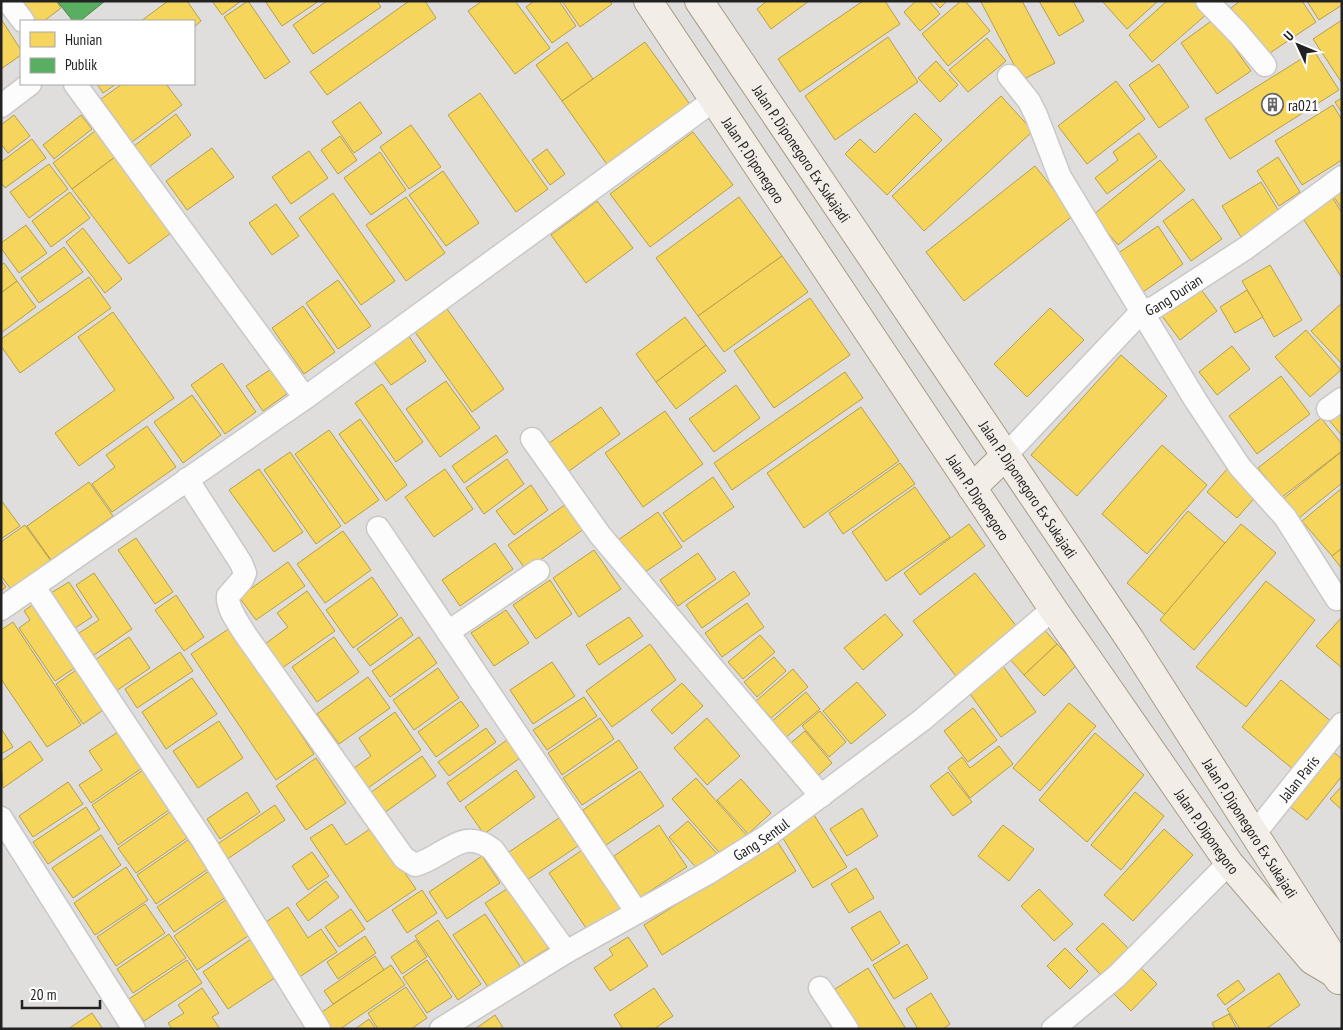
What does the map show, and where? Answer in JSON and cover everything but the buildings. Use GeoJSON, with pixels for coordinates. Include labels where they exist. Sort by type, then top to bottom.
{"type":"FeatureCollection","features":[{"type":"Feature","properties":{"kind":"main road","name":"Jalan P. Diponegoro"},"geometry":{"type":"LineString","coordinates":[[648,1],[1053,609],[1230,863],[1332,962]]}},
{"type":"Feature","properties":{"kind":"main road","name":"Jalan P. Diponegoro Ex Sukajadi"},"geometry":{"type":"LineString","coordinates":[[699,1],[1131,641],[1255,833],[1332,962]]}},
{"type":"Feature","properties":{"kind":"main road"},"geometry":{"type":"LineString","coordinates":[[972,488],[1005,456]]}},
{"type":"Feature","properties":{"kind":"street"},"geometry":{"type":"LineString","coordinates":[[8,1],[22,20]]}},
{"type":"Feature","properties":{"kind":"street"},"geometry":{"type":"LineString","coordinates":[[1219,5],[1265,65]]}},
{"type":"Feature","properties":{"kind":"street"},"geometry":{"type":"LineString","coordinates":[[1009,76],[1029,101],[1060,177],[1196,401],[1240,467],[1285,517],[1337,599]]}},
{"type":"Feature","properties":{"kind":"street"},"geometry":{"type":"LineString","coordinates":[[1,106],[29,85]]}},
{"type":"Feature","properties":{"kind":"street"},"geometry":{"type":"LineString","coordinates":[[76,85],[305,398]]}},
{"type":"Feature","properties":{"kind":"street"},"geometry":{"type":"LineString","coordinates":[[1,608],[305,398],[714,100]]}},
{"type":"Feature","properties":{"kind":"street","name":"Gang Durian"},"geometry":{"type":"LineString","coordinates":[[1005,456],[1141,312],[1155,307],[1246,248],[1342,177]]}},
{"type":"Feature","properties":{"kind":"street"},"geometry":{"type":"LineString","coordinates":[[532,439],[600,535],[821,796]]}},
{"type":"Feature","properties":{"kind":"street"},"geometry":{"type":"LineString","coordinates":[[187,479],[245,572],[242,580],[228,596],[231,610],[245,634],[404,858],[415,865],[463,841],[475,840],[485,844],[493,850],[566,952]]}},
{"type":"Feature","properties":{"kind":"street"},"geometry":{"type":"LineString","coordinates":[[378,528],[636,911]]}},
{"type":"Feature","properties":{"kind":"street"},"geometry":{"type":"LineString","coordinates":[[448,632],[538,571]]}},
{"type":"Feature","properties":{"kind":"street"},"geometry":{"type":"LineString","coordinates":[[34,587],[202,839],[319,1029]]}},
{"type":"Feature","properties":{"kind":"street","name":"Gang Sentul"},"geometry":{"type":"LineString","coordinates":[[441,1029],[566,952],[636,911],[708,873],[767,836],[922,720],[1053,609]]}},
{"type":"Feature","properties":{"kind":"street","name":"Jalan Paris"},"geometry":{"type":"LineString","coordinates":[[1255,833],[1342,724]]}},
{"type":"Feature","properties":{"kind":"street"},"geometry":{"type":"LineString","coordinates":[[1,818],[134,1029]]}},
{"type":"Feature","properties":{"kind":"street"},"geometry":{"type":"LineString","coordinates":[[1053,1029],[1117,976],[1230,863]]}},
{"type":"Feature","properties":{"kind":"street"},"geometry":{"type":"LineString","coordinates":[[820,988],[848,1029]]}},
{"type":"Feature","properties":{"kind":"shaded area"},"geometry":{"type":"Polygon","coordinates":[[[1,1],[1342,1],[1342,1029],[1,1029],[1,1]]]}},
{"type":"Feature","properties":{"kind":"place","name":"ra021"},"geometry":{"type":"Point","coordinates":[1272,105]}}]}
